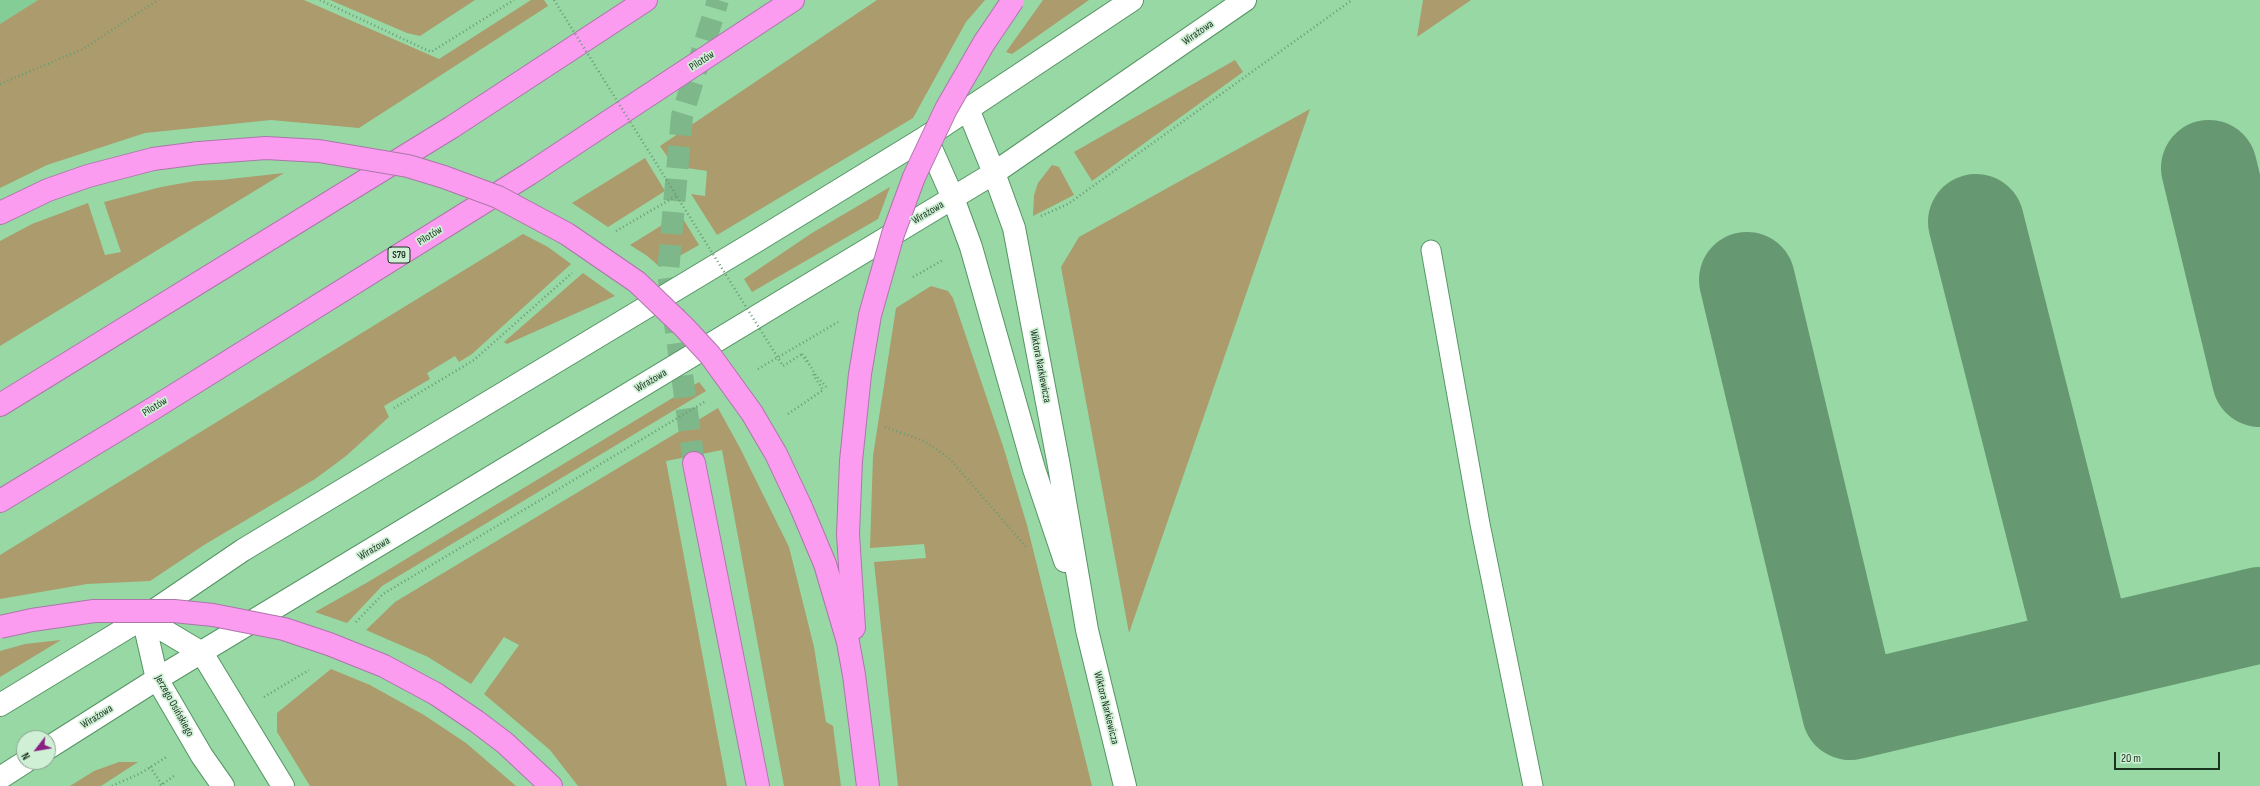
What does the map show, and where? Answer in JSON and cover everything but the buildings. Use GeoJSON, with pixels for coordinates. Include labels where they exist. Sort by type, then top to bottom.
{"type":"FeatureCollection","features":[{"type":"Feature","properties":{"kind":"highway"},"geometry":{"type":"LineString","coordinates":[[0,405],[452,127],[646,0]]}},
{"type":"Feature","properties":{"kind":"highway","name":"Pilotów"},"geometry":{"type":"LineString","coordinates":[[0,501],[161,404],[529,174],[793,0]]}},
{"type":"Feature","properties":{"kind":"highway"},"geometry":{"type":"LineString","coordinates":[[854,675],[854,624],[848,534],[851,461],[860,374],[870,315],[893,234],[914,177],[946,110],[984,43],[1013,0]]}},
{"type":"Feature","properties":{"kind":"highway"},"geometry":{"type":"LineString","coordinates":[[0,213],[48,190],[88,176],[153,159],[199,153],[266,148],[319,151],[408,166],[444,177],[498,197],[568,234],[636,282],[684,327],[710,356],[752,413],[776,454],[801,507],[825,564],[840,610],[854,675],[868,786]]}},
{"type":"Feature","properties":{"kind":"highway"},"geometry":{"type":"LineString","coordinates":[[694,463],[758,786]]}},
{"type":"Feature","properties":{"kind":"highway"},"geometry":{"type":"LineString","coordinates":[[0,626],[100,611],[174,611],[213,615],[284,629],[330,644],[384,666],[436,694],[500,739],[551,786]]}},
{"type":"Feature","properties":{"kind":"street"},"geometry":{"type":"LineString","coordinates":[[0,704],[143,618],[243,550],[758,240],[926,136],[1132,0]]}},
{"type":"Feature","properties":{"kind":"street","name":"Wirażowa"},"geometry":{"type":"LineString","coordinates":[[56,743],[157,679],[994,173],[1245,0]]}},
{"type":"Feature","properties":{"kind":"street","name":"Wiktora Narkiewicza"},"geometry":{"type":"LineString","coordinates":[[968,109],[1014,228],[1058,458],[1087,630],[1125,786]]}},
{"type":"Feature","properties":{"kind":"street","name":"Wiktora Narkiewicza"},"geometry":{"type":"LineString","coordinates":[[926,136],[953,198],[970,247],[1034,469],[1087,630]]}},
{"type":"Feature","properties":{"kind":"street"},"geometry":{"type":"LineString","coordinates":[[143,618],[202,653],[283,786]]}},
{"type":"Feature","properties":{"kind":"street","name":"Jerzego Osińskiego"},"geometry":{"type":"LineString","coordinates":[[143,618],[157,679],[202,756],[223,786]]}},
{"type":"Feature","properties":{"kind":"street"},"geometry":{"type":"LineString","coordinates":[[0,778],[16,768]]}},
{"type":"Feature","properties":{"kind":"lane"},"geometry":{"type":"LineString","coordinates":[[1431,250],[1480,524],[1533,786]]}},
{"type":"Feature","properties":{"kind":"path"},"geometry":{"type":"LineString","coordinates":[[0,84],[83,49],[158,0]]}},
{"type":"Feature","properties":{"kind":"path"},"geometry":{"type":"LineString","coordinates":[[320,0],[431,52],[514,0]]}},
{"type":"Feature","properties":{"kind":"path"},"geometry":{"type":"LineString","coordinates":[[554,0],[678,195],[783,366],[802,354],[823,390],[786,416]]}},
{"type":"Feature","properties":{"kind":"path"},"geometry":{"type":"LineString","coordinates":[[1036,219],[1068,204],[1352,0]]}},
{"type":"Feature","properties":{"kind":"path"},"geometry":{"type":"LineString","coordinates":[[610,235],[678,195]]}},
{"type":"Feature","properties":{"kind":"path"},"geometry":{"type":"LineString","coordinates":[[908,280],[935,263]]}},
{"type":"Feature","properties":{"kind":"path"},"geometry":{"type":"LineString","coordinates":[[394,408],[474,360],[577,268]]}},
{"type":"Feature","properties":{"kind":"path"},"geometry":{"type":"LineString","coordinates":[[751,374],[840,321]]}},
{"type":"Feature","properties":{"kind":"path"},"geometry":{"type":"LineString","coordinates":[[805,357],[815,374],[830,391]]}},
{"type":"Feature","properties":{"kind":"path"},"geometry":{"type":"LineString","coordinates":[[350,627],[382,594],[710,398]]}},
{"type":"Feature","properties":{"kind":"path"},"geometry":{"type":"LineString","coordinates":[[880,425],[924,441],[949,458],[995,512],[1032,551]]}},
{"type":"Feature","properties":{"kind":"path"},"geometry":{"type":"LineString","coordinates":[[259,700],[308,672],[313,666]]}},
{"type":"Feature","properties":{"kind":"path"},"geometry":{"type":"LineString","coordinates":[[112,786],[156,763]]}},
{"type":"Feature","properties":{"kind":"path"},"geometry":{"type":"LineString","coordinates":[[150,767],[162,786],[175,775]]}},
{"type":"Feature","properties":{"kind":"shaded area"},"geometry":{"type":"Polygon","coordinates":[[[0,0],[38,0],[0,24],[0,0]]]}},
{"type":"Feature","properties":{"kind":"shaded area"},"geometry":{"type":"Polygon","coordinates":[[[38,0],[304,0],[439,59],[531,0],[544,0],[548,6],[359,128],[271,120],[145,133],[47,165],[0,188],[0,24],[38,0]]]}},
{"type":"Feature","properties":{"kind":"shaded area"},"geometry":{"type":"Polygon","coordinates":[[[330,0],[475,0],[420,36],[407,33],[330,0]]]}},
{"type":"Feature","properties":{"kind":"shaded area"},"geometry":{"type":"Polygon","coordinates":[[[877,0],[985,0],[966,22],[913,118],[717,235],[691,194],[705,196],[707,171],[674,166],[660,146],[877,0]]]}},
{"type":"Feature","properties":{"kind":"shaded area"},"geometry":{"type":"Polygon","coordinates":[[[1043,0],[1089,0],[1012,54],[1006,52],[1043,0]]]}},
{"type":"Feature","properties":{"kind":"shaded area"},"geometry":{"type":"Polygon","coordinates":[[[1423,0],[1471,0],[1417,37],[1423,0]]]}},
{"type":"Feature","properties":{"kind":"shaded area"},"geometry":{"type":"Polygon","coordinates":[[[1235,60],[1243,72],[1092,181],[1074,152],[1235,60]]]}},
{"type":"Feature","properties":{"kind":"shaded area"},"geometry":{"type":"Polygon","coordinates":[[[1310,109],[1129,633],[1061,267],[1079,237],[1310,109]]]}},
{"type":"Feature","properties":{"kind":"shaded area"},"geometry":{"type":"Polygon","coordinates":[[[645,158],[665,191],[608,227],[572,203],[645,158]]]}},
{"type":"Feature","properties":{"kind":"shaded area"},"geometry":{"type":"Polygon","coordinates":[[[1052,165],[1059,167],[1074,195],[1033,216],[1034,195],[1038,183],[1052,165]]]}},
{"type":"Feature","properties":{"kind":"shaded area"},"geometry":{"type":"Polygon","coordinates":[[[284,173],[0,346],[0,241],[32,224],[88,203],[105,255],[121,252],[104,202],[161,187],[195,181],[221,180],[284,173]]]}},
{"type":"Feature","properties":{"kind":"shaded area"},"geometry":{"type":"Polygon","coordinates":[[[890,187],[878,219],[752,292],[744,279],[812,233],[890,187]]]}},
{"type":"Feature","properties":{"kind":"shaded area"},"geometry":{"type":"Polygon","coordinates":[[[680,214],[699,245],[660,267],[646,255],[630,245],[680,214]]]}},
{"type":"Feature","properties":{"kind":"shaded area"},"geometry":{"type":"Polygon","coordinates":[[[523,234],[548,247],[571,264],[472,354],[459,362],[455,356],[427,373],[430,379],[384,406],[389,417],[346,456],[315,479],[204,545],[150,581],[87,584],[0,599],[0,555],[523,234]]]}},
{"type":"Feature","properties":{"kind":"shaded area"},"geometry":{"type":"Polygon","coordinates":[[[583,273],[615,296],[507,344],[504,342],[583,273]]]}},
{"type":"Feature","properties":{"kind":"shaded area"},"geometry":{"type":"Polygon","coordinates":[[[931,286],[948,291],[953,298],[1003,446],[1027,525],[1092,786],[898,786],[874,562],[926,558],[924,544],[870,548],[873,456],[896,308],[931,286]]]}},
{"type":"Feature","properties":{"kind":"shaded area"},"geometry":{"type":"Polygon","coordinates":[[[699,382],[706,391],[382,586],[347,623],[315,612],[368,582],[699,382]]]}},
{"type":"Feature","properties":{"kind":"shaded area"},"geometry":{"type":"Polygon","coordinates":[[[718,408],[740,448],[789,547],[814,647],[826,722],[833,726],[841,786],[784,786],[722,450],[666,461],[727,786],[578,786],[550,750],[484,694],[519,645],[504,637],[471,684],[428,657],[366,630],[395,602],[718,408]]]}},
{"type":"Feature","properties":{"kind":"shaded area"},"geometry":{"type":"Polygon","coordinates":[[[61,640],[0,677],[0,651],[25,644],[61,640]]]}},
{"type":"Feature","properties":{"kind":"shaded area"},"geometry":{"type":"Polygon","coordinates":[[[331,669],[370,685],[424,715],[466,743],[516,786],[310,786],[277,732],[277,713],[331,669]]]}},
{"type":"Feature","properties":{"kind":"shaded area"},"geometry":{"type":"Polygon","coordinates":[[[119,762],[138,762],[101,786],[70,786],[94,771],[119,762]]]}},
{"type":"Feature","properties":{"kind":"taxiway"},"geometry":{"type":"LineString","coordinates":[[2209,168],[2260,379]]}},
{"type":"Feature","properties":{"kind":"taxiway"},"geometry":{"type":"LineString","coordinates":[[1976,222],[2086,656]]}},
{"type":"Feature","properties":{"kind":"taxiway"},"geometry":{"type":"LineString","coordinates":[[1747,280],[1850,712],[2260,615]]}},
{"type":"Feature","properties":{"kind":"tunnel"},"geometry":{"type":"LineString","coordinates":[[694,463],[668,272],[682,116],[718,0]]}}]}
